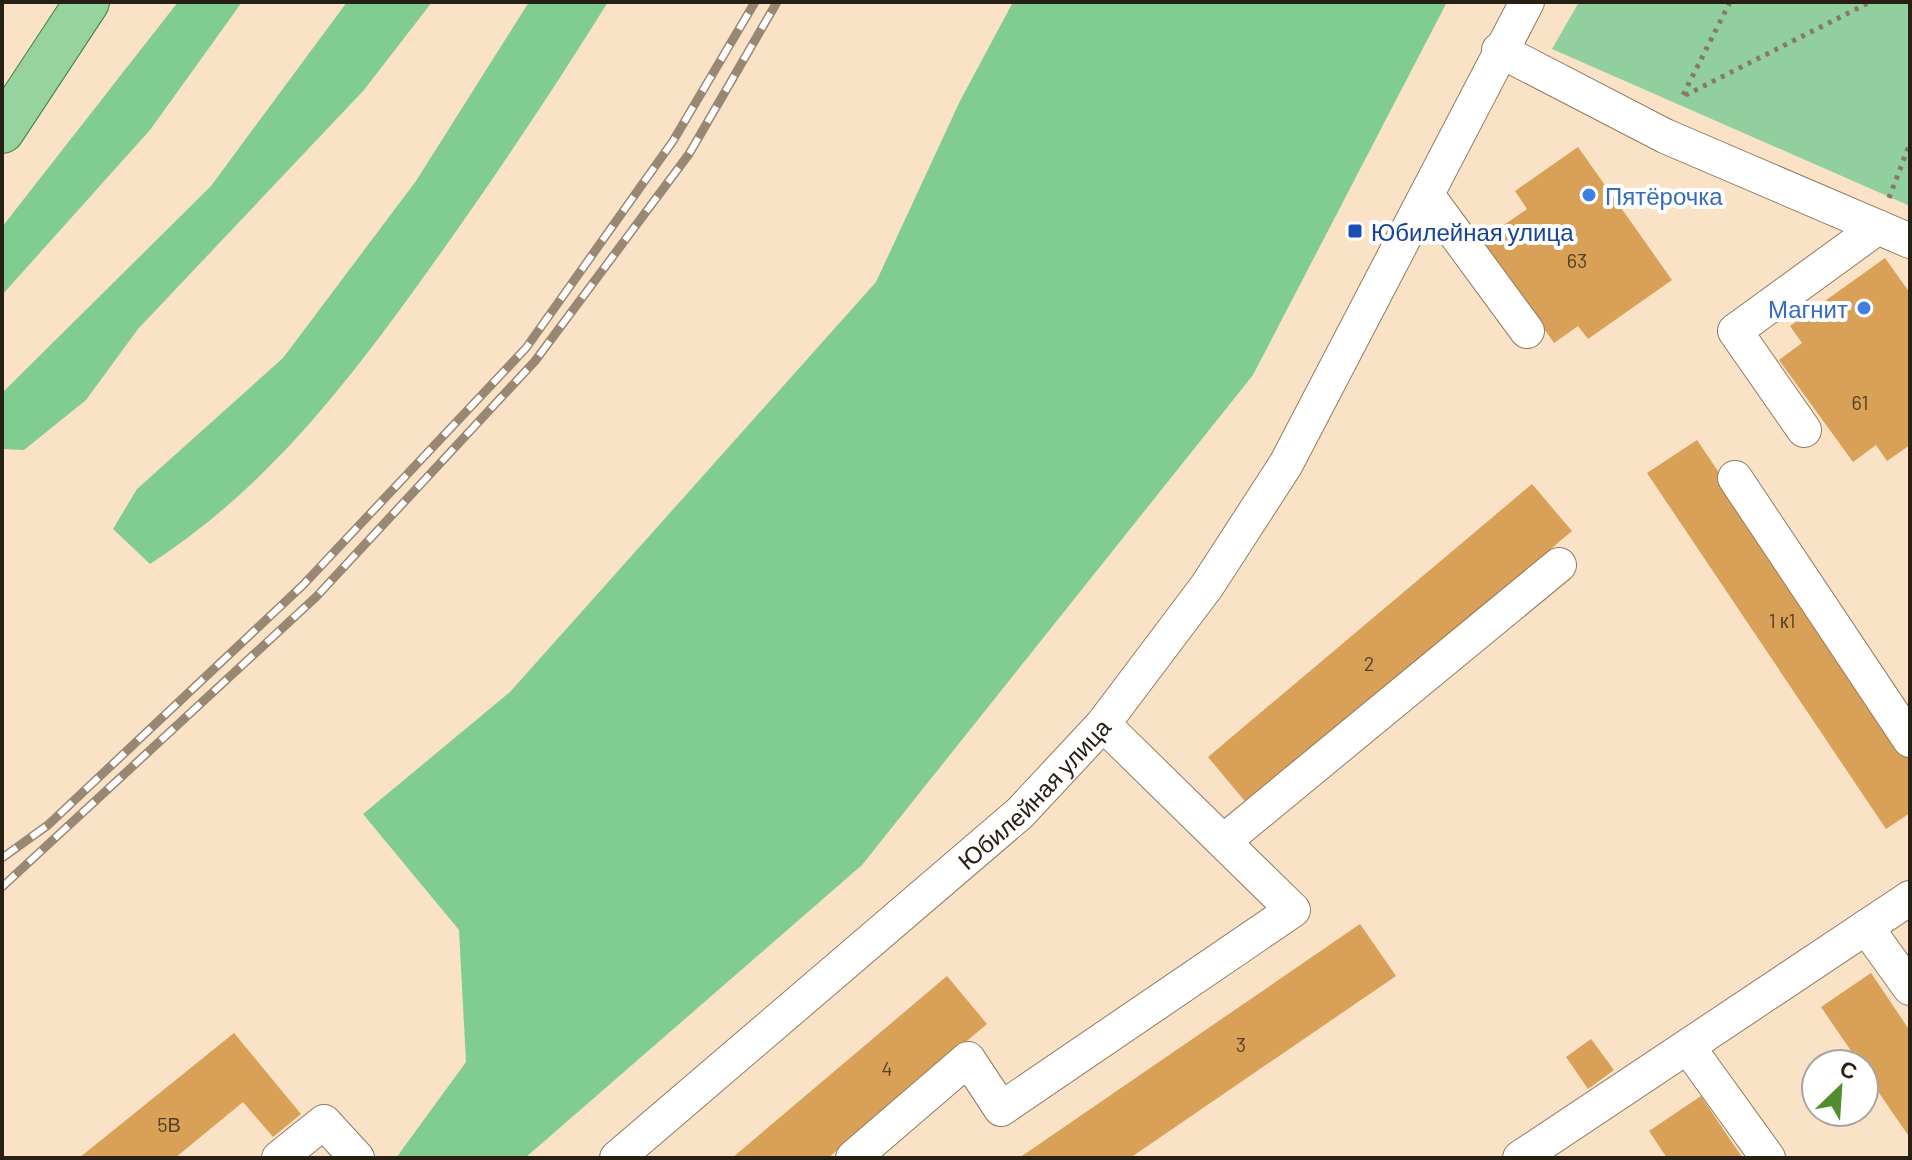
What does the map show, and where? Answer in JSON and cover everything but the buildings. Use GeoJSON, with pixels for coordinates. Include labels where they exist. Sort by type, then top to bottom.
{"type":"FeatureCollection","features":[{"type":"Feature","properties":{"kind":"main road"},"geometry":{"type":"LineString","coordinates":[[2,131],[87,2]]}},
{"type":"Feature","properties":{"kind":"street","name":"Юбилейная улица"},"geometry":{"type":"LineString","coordinates":[[617,1158],[1020,813],[1103,724],[1207,586],[1286,464],[1499,50],[1527,2]]}},
{"type":"Feature","properties":{"kind":"street"},"geometry":{"type":"LineString","coordinates":[[1499,50],[1665,136],[1900,239]]}},
{"type":"Feature","properties":{"kind":"street"},"geometry":{"type":"LineString","coordinates":[[1427,195],[1527,331]]}},
{"type":"Feature","properties":{"kind":"street"},"geometry":{"type":"LineString","coordinates":[[1804,430],[1735,331],[1900,239]]}},
{"type":"Feature","properties":{"kind":"street"},"geometry":{"type":"LineString","coordinates":[[1735,478],[1910,740]]}},
{"type":"Feature","properties":{"kind":"street"},"geometry":{"type":"LineString","coordinates":[[1224,841],[1559,565]]}},
{"type":"Feature","properties":{"kind":"street"},"geometry":{"type":"LineString","coordinates":[[853,1158],[968,1059],[1001,1109],[1293,910],[1103,724]]}},
{"type":"Feature","properties":{"kind":"street"},"geometry":{"type":"LineString","coordinates":[[1520,1158],[1910,898]]}},
{"type":"Feature","properties":{"kind":"street"},"geometry":{"type":"LineString","coordinates":[[1866,927],[1910,988]]}},
{"type":"Feature","properties":{"kind":"street"},"geometry":{"type":"LineString","coordinates":[[1688,1047],[1768,1158]]}},
{"type":"Feature","properties":{"kind":"street"},"geometry":{"type":"LineString","coordinates":[[279,1158],[324,1122],[357,1158]]}},
{"type":"Feature","properties":{"kind":"path"},"geometry":{"type":"LineString","coordinates":[[1730,2],[1682,97],[1870,2]]}},
{"type":"Feature","properties":{"kind":"path"},"geometry":{"type":"LineString","coordinates":[[1900,239],[1910,143]]}},
{"type":"Feature","properties":{"kind":"green space"},"geometry":{"type":"Polygon","coordinates":[[[178,2],[242,2],[150,130],[2,295],[2,227],[178,2]]]}},
{"type":"Feature","properties":{"kind":"green space"},"geometry":{"type":"Polygon","coordinates":[[[347,2],[432,2],[364,90],[138,329],[86,400],[24,450],[2,449],[2,393],[211,186],[347,2]]]}},
{"type":"Feature","properties":{"kind":"green space"},"geometry":{"type":"Polygon","coordinates":[[[529,2],[608,2],[472,208],[334,395],[267,469],[230,503],[192,535],[150,564],[113,529],[137,489],[283,358],[416,181],[529,2]]]}},
{"type":"Feature","properties":{"kind":"green space"},"geometry":{"type":"Polygon","coordinates":[[[1013,2],[1447,2],[1253,375],[862,865],[525,1158],[396,1158],[466,1062],[459,930],[363,814],[510,692],[876,282],[960,101],[1013,2]]]}},
{"type":"Feature","properties":{"kind":"green space"},"geometry":{"type":"Polygon","coordinates":[[[1579,2],[1910,2],[1910,206],[1552,49],[1579,2]]]}},
{"type":"Feature","properties":{"kind":"railway"},"geometry":{"type":"LineString","coordinates":[[2,858],[48,825],[303,585],[526,348],[673,141],[755,2]]}},
{"type":"Feature","properties":{"kind":"railway"},"geometry":{"type":"LineString","coordinates":[[2,887],[316,597],[535,361],[689,154],[777,2]]}},
{"type":"Feature","properties":{"kind":"place","name":"Пятёрочка"},"geometry":{"type":"Point","coordinates":[1589,195]}},
{"type":"Feature","properties":{"kind":"place","name":"Юбилейная улица"},"geometry":{"type":"Point","coordinates":[1355,231]}},
{"type":"Feature","properties":{"kind":"place","name":"Магнит"},"geometry":{"type":"Point","coordinates":[1864,308]}}]}
